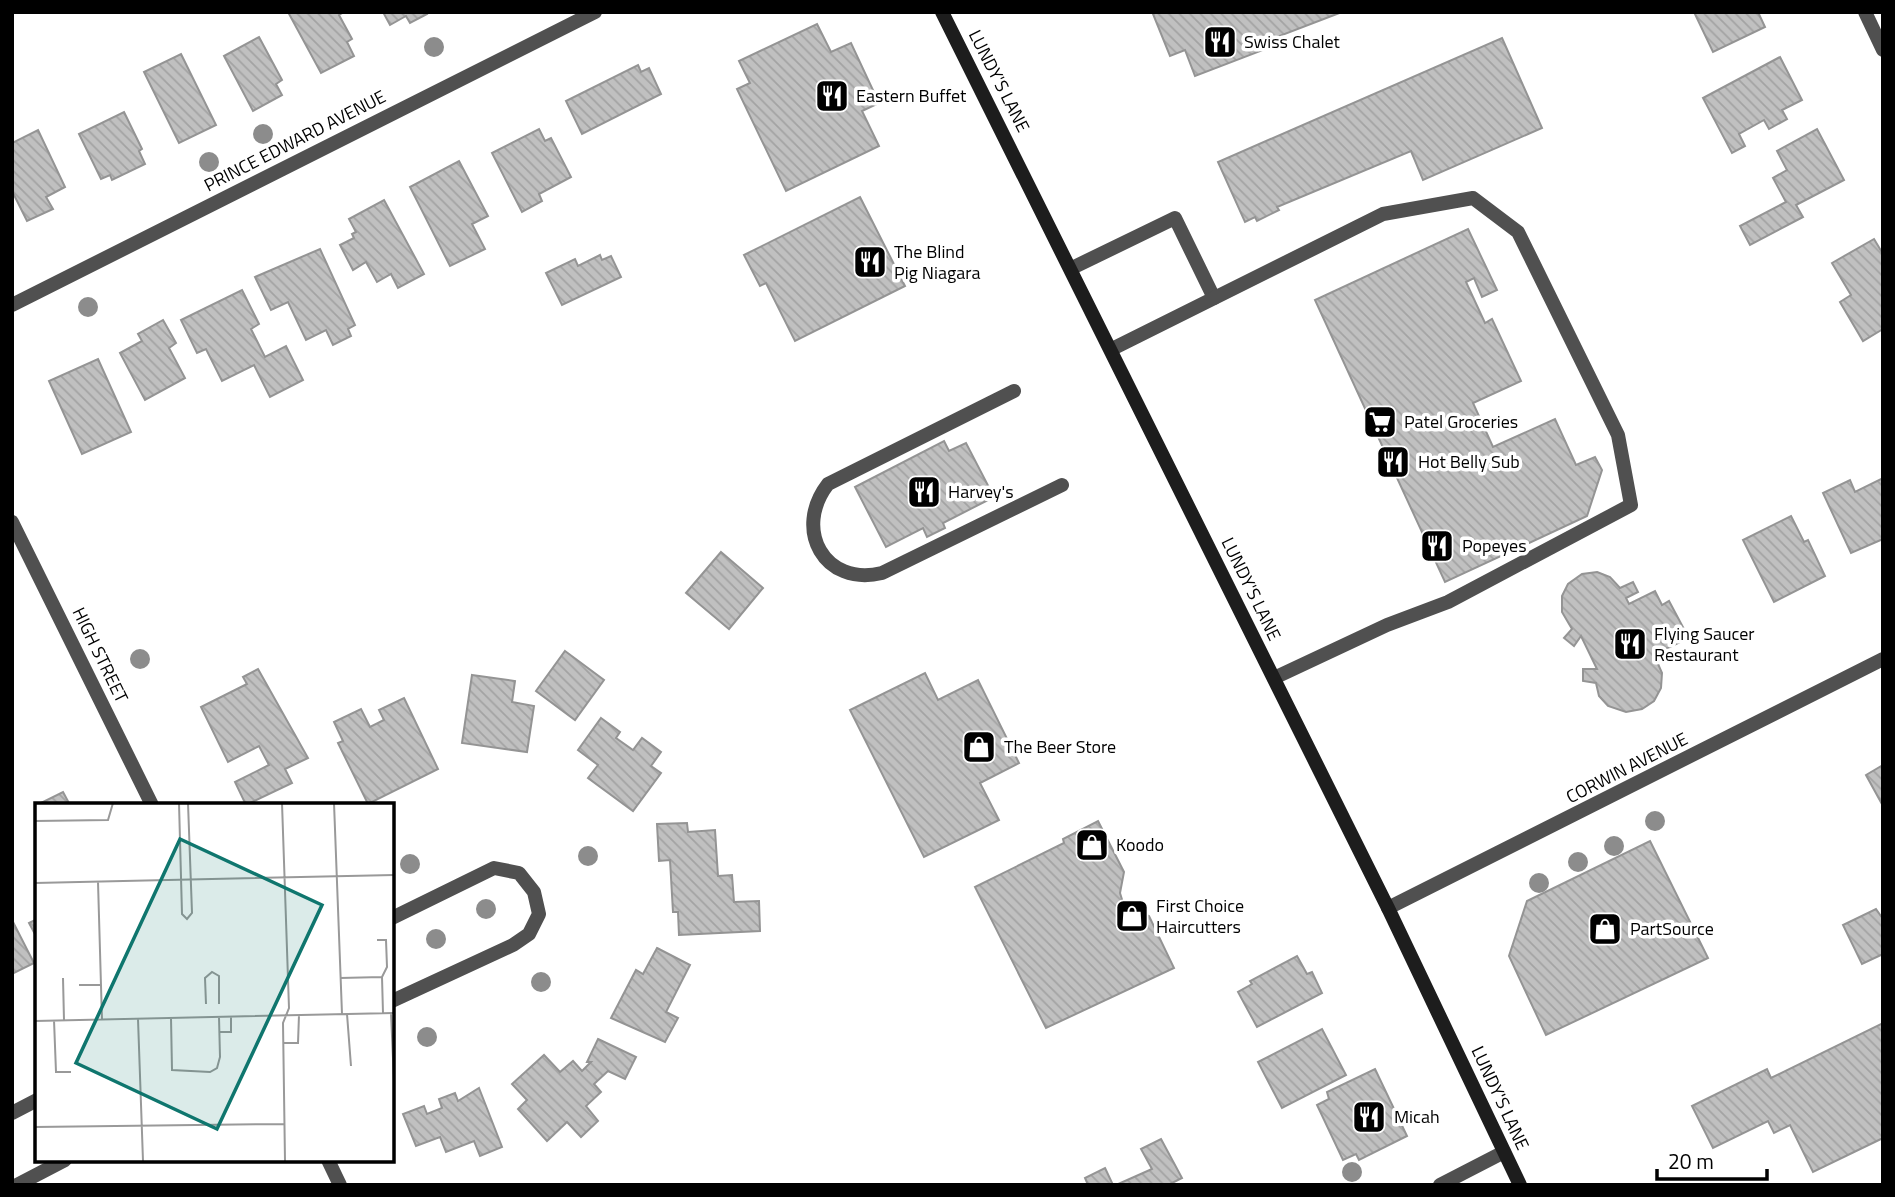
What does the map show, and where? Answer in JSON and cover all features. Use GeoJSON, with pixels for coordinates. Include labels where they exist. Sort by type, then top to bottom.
{"type":"FeatureCollection","features":[{"type":"Feature","properties":{"kind":"main road","name":"LUNDY'S LANE"},"geometry":{"type":"LineString","coordinates":[[942,12],[1072,268],[1388,908],[1520,1185]]}},
{"type":"Feature","properties":{"kind":"street","name":"PRINCE EDWARD AVENUE"},"geometry":{"type":"LineString","coordinates":[[12,305],[595,12]]}},
{"type":"Feature","properties":{"kind":"street"},"geometry":{"type":"LineString","coordinates":[[1864,12],[1883,50]]}},
{"type":"Feature","properties":{"kind":"street"},"geometry":{"type":"LineString","coordinates":[[1112,349],[1383,214],[1473,198],[1518,232],[1618,435],[1631,505],[1448,602],[1387,625],[1274,678]]}},
{"type":"Feature","properties":{"kind":"street"},"geometry":{"type":"LineString","coordinates":[[1072,268],[1175,218],[1214,298]]}},
{"type":"Feature","properties":{"kind":"street"},"geometry":{"type":"LineString","coordinates":[[1014,391],[828,484],[812,523],[817,544],[827,562],[842,572],[859,576],[881,573],[1062,485]]}},
{"type":"Feature","properties":{"kind":"street","name":"HIGH STREET"},"geometry":{"type":"LineString","coordinates":[[12,522],[151,803]]}},
{"type":"Feature","properties":{"kind":"street","name":"CORWIN AVENUE"},"geometry":{"type":"LineString","coordinates":[[1388,908],[1883,659]]}},
{"type":"Feature","properties":{"kind":"street"},"geometry":{"type":"LineString","coordinates":[[394,917],[494,868],[519,873],[534,892],[539,914],[529,934],[513,945],[394,999]]}},
{"type":"Feature","properties":{"kind":"street"},"geometry":{"type":"LineString","coordinates":[[12,1113],[35,1102]]}},
{"type":"Feature","properties":{"kind":"street"},"geometry":{"type":"LineString","coordinates":[[1440,1185],[1504,1152]]}},
{"type":"Feature","properties":{"kind":"street"},"geometry":{"type":"LineString","coordinates":[[17,1185],[61,1162]]}},
{"type":"Feature","properties":{"kind":"street"},"geometry":{"type":"LineString","coordinates":[[329,1162],[341,1185]]}},
{"type":"Feature","properties":{"kind":"building"},"geometry":{"type":"Polygon","coordinates":[[[288,12],[344,12],[339,15],[352,39],[347,42],[354,56],[321,73],[288,12]]]}},
{"type":"Feature","properties":{"kind":"building"},"geometry":{"type":"Polygon","coordinates":[[[383,12],[427,14],[410,23],[406,16],[390,25],[383,12]]]}},
{"type":"Feature","properties":{"kind":"building","name":"Swiss Chalet"},"geometry":{"type":"Polygon","coordinates":[[[1342,12],[1274,38],[1276,45],[1195,76],[1185,50],[1170,56],[1153,14],[1342,12]]]}},
{"type":"Feature","properties":{"kind":"building"},"geometry":{"type":"Polygon","coordinates":[[[1694,12],[1758,12],[1765,27],[1713,52],[1694,12]]]}},
{"type":"Feature","properties":{"kind":"building"},"geometry":{"type":"Polygon","coordinates":[[[817,24],[831,52],[851,43],[879,103],[862,111],[879,146],[786,191],[737,89],[750,83],[739,61],[817,24]]]}},
{"type":"Feature","properties":{"kind":"building"},"geometry":{"type":"Polygon","coordinates":[[[259,37],[282,80],[276,84],[282,95],[253,111],[224,56],[259,37]]]}},
{"type":"Feature","properties":{"kind":"building"},"geometry":{"type":"Polygon","coordinates":[[[1502,38],[1542,128],[1423,180],[1411,151],[1277,207],[1279,210],[1257,221],[1255,217],[1245,222],[1218,162],[1502,38]]]}},
{"type":"Feature","properties":{"kind":"building"},"geometry":{"type":"Polygon","coordinates":[[[181,54],[216,125],[179,143],[144,72],[181,54]]]}},
{"type":"Feature","properties":{"kind":"building"},"geometry":{"type":"Polygon","coordinates":[[[1780,57],[1802,100],[1782,110],[1787,119],[1769,129],[1764,120],[1739,134],[1745,146],[1732,153],[1703,98],[1780,57]]]}},
{"type":"Feature","properties":{"kind":"building"},"geometry":{"type":"Polygon","coordinates":[[[638,65],[641,72],[649,68],[661,94],[582,134],[566,101],[638,65]]]}},
{"type":"Feature","properties":{"kind":"building"},"geometry":{"type":"Polygon","coordinates":[[[124,112],[142,149],[139,151],[145,164],[112,180],[110,175],[101,179],[79,134],[124,112]]]}},
{"type":"Feature","properties":{"kind":"building"},"geometry":{"type":"Polygon","coordinates":[[[539,129],[545,141],[551,138],[571,177],[539,194],[542,201],[522,212],[492,153],[539,129]]]}},
{"type":"Feature","properties":{"kind":"building"},"geometry":{"type":"Polygon","coordinates":[[[1817,129],[1844,180],[1796,205],[1803,217],[1750,245],[1740,226],[1786,202],[1773,178],[1787,170],[1777,151],[1817,129]]]}},
{"type":"Feature","properties":{"kind":"building"},"geometry":{"type":"Polygon","coordinates":[[[38,130],[65,187],[46,197],[53,209],[27,221],[12,191],[12,143],[38,130]]]}},
{"type":"Feature","properties":{"kind":"building"},"geometry":{"type":"Polygon","coordinates":[[[459,161],[488,216],[472,224],[485,249],[450,266],[410,187],[459,161]]]}},
{"type":"Feature","properties":{"kind":"building"},"geometry":{"type":"Polygon","coordinates":[[[860,197],[905,286],[795,341],[766,283],[760,286],[744,255],[860,197]]]}},
{"type":"Feature","properties":{"kind":"building"},"geometry":{"type":"Polygon","coordinates":[[[384,200],[424,274],[398,288],[391,274],[377,282],[366,262],[353,270],[340,245],[354,238],[352,234],[356,232],[349,219],[384,200]]]}},
{"type":"Feature","properties":{"kind":"building"},"geometry":{"type":"Polygon","coordinates":[[[1468,229],[1497,290],[1482,297],[1474,278],[1466,282],[1485,323],[1492,319],[1521,381],[1473,403],[1493,447],[1555,419],[1576,465],[1595,457],[1602,470],[1587,516],[1445,582],[1315,300],[1468,229]]]}},
{"type":"Feature","properties":{"kind":"building"},"geometry":{"type":"Polygon","coordinates":[[[1874,239],[1883,254],[1883,329],[1863,341],[1840,302],[1851,295],[1832,263],[1874,239]]]}},
{"type":"Feature","properties":{"kind":"building"},"geometry":{"type":"Polygon","coordinates":[[[320,249],[355,325],[348,329],[351,336],[333,345],[326,330],[306,340],[288,302],[271,310],[255,277],[320,249]]]}},
{"type":"Feature","properties":{"kind":"building"},"geometry":{"type":"Polygon","coordinates":[[[600,255],[602,260],[611,256],[621,277],[562,305],[546,273],[575,259],[578,266],[600,255]]]}},
{"type":"Feature","properties":{"kind":"building"},"geometry":{"type":"Polygon","coordinates":[[[242,290],[259,324],[251,329],[265,357],[286,346],[303,380],[270,397],[254,365],[222,381],[206,349],[197,353],[181,320],[242,290]]]}},
{"type":"Feature","properties":{"kind":"building"},"geometry":{"type":"Polygon","coordinates":[[[163,320],[176,343],[169,348],[185,378],[145,400],[120,353],[142,341],[138,334],[163,320]]]}},
{"type":"Feature","properties":{"kind":"building"},"geometry":{"type":"Polygon","coordinates":[[[98,359],[131,432],[82,454],[49,381],[98,359]]]}},
{"type":"Feature","properties":{"kind":"building","name":"Harvey's"},"geometry":{"type":"Polygon","coordinates":[[[944,441],[949,451],[966,443],[994,497],[943,523],[945,528],[927,537],[923,528],[886,547],[855,487],[944,441]]]}},
{"type":"Feature","properties":{"kind":"building"},"geometry":{"type":"Polygon","coordinates":[[[1883,478],[1883,539],[1851,553],[1823,493],[1850,480],[1855,492],[1883,478]]]}},
{"type":"Feature","properties":{"kind":"building"},"geometry":{"type":"Polygon","coordinates":[[[1791,516],[1804,542],[1808,540],[1825,576],[1774,602],[1743,540],[1791,516]]]}},
{"type":"Feature","properties":{"kind":"building"},"geometry":{"type":"Polygon","coordinates":[[[721,552],[763,588],[729,629],[686,593],[721,552]]]}},
{"type":"Feature","properties":{"kind":"building","name":"Flying Saucer Restaurant"},"geometry":{"type":"Polygon","coordinates":[[[1597,572],[1610,577],[1620,588],[1633,582],[1638,592],[1626,598],[1629,604],[1655,591],[1662,605],[1669,601],[1684,629],[1675,634],[1680,642],[1654,655],[1662,673],[1661,688],[1654,701],[1642,709],[1626,712],[1608,706],[1599,696],[1596,683],[1583,681],[1583,669],[1597,669],[1581,636],[1574,646],[1564,638],[1572,629],[1562,612],[1562,596],[1568,584],[1582,574],[1597,572]]]}},
{"type":"Feature","properties":{"kind":"building"},"geometry":{"type":"Polygon","coordinates":[[[565,651],[604,680],[575,720],[536,691],[565,651]]]}},
{"type":"Feature","properties":{"kind":"building"},"geometry":{"type":"Polygon","coordinates":[[[258,669],[308,758],[285,769],[292,783],[250,803],[245,803],[235,782],[269,765],[259,746],[228,762],[201,707],[247,684],[243,677],[258,669]]]}},
{"type":"Feature","properties":{"kind":"building"},"geometry":{"type":"Polygon","coordinates":[[[925,673],[938,700],[978,680],[1019,763],[980,783],[999,820],[924,857],[850,710],[925,673]]]}},
{"type":"Feature","properties":{"kind":"building"},"geometry":{"type":"Polygon","coordinates":[[[472,675],[515,681],[512,702],[534,706],[527,752],[462,743],[472,675]]]}},
{"type":"Feature","properties":{"kind":"building"},"geometry":{"type":"Polygon","coordinates":[[[404,698],[438,769],[368,803],[338,743],[343,741],[334,722],[361,709],[370,727],[384,720],[379,710],[404,698]]]}},
{"type":"Feature","properties":{"kind":"building"},"geometry":{"type":"Polygon","coordinates":[[[601,718],[620,732],[616,738],[633,750],[642,738],[661,752],[651,766],[661,773],[633,811],[588,778],[598,765],[578,750],[601,718]]]}},
{"type":"Feature","properties":{"kind":"building"},"geometry":{"type":"Polygon","coordinates":[[[1883,765],[1883,806],[1866,775],[1883,765]]]}},
{"type":"Feature","properties":{"kind":"building"},"geometry":{"type":"Polygon","coordinates":[[[63,792],[69,803],[41,803],[63,792]]]}},
{"type":"Feature","properties":{"kind":"building"},"geometry":{"type":"Polygon","coordinates":[[[1098,821],[1124,872],[1120,893],[1124,906],[1149,916],[1174,968],[1046,1028],[975,887],[1064,843],[1063,839],[1098,821]]]}},
{"type":"Feature","properties":{"kind":"building"},"geometry":{"type":"Polygon","coordinates":[[[687,823],[688,832],[715,830],[718,876],[732,875],[734,902],[759,901],[760,931],[679,935],[678,912],[673,912],[670,860],[659,861],[657,824],[687,823]]]}},
{"type":"Feature","properties":{"kind":"building","name":"PartSource"},"geometry":{"type":"Polygon","coordinates":[[[1650,841],[1708,958],[1546,1035],[1509,956],[1527,901],[1650,841]]]}},
{"type":"Feature","properties":{"kind":"building"},"geometry":{"type":"Polygon","coordinates":[[[1876,909],[1883,919],[1883,954],[1862,964],[1843,925],[1876,909]]]}},
{"type":"Feature","properties":{"kind":"building"},"geometry":{"type":"Polygon","coordinates":[[[12,920],[34,963],[12,974],[12,920]]]}},
{"type":"Feature","properties":{"kind":"building"},"geometry":{"type":"Polygon","coordinates":[[[35,920],[35,934],[29,923],[35,920]]]}},
{"type":"Feature","properties":{"kind":"building"},"geometry":{"type":"Polygon","coordinates":[[[657,948],[690,965],[666,1012],[678,1018],[665,1042],[611,1018],[636,970],[643,974],[657,948]]]}},
{"type":"Feature","properties":{"kind":"building"},"geometry":{"type":"Polygon","coordinates":[[[1297,956],[1307,974],[1312,972],[1322,993],[1257,1027],[1238,992],[1252,984],[1250,981],[1297,956]]]}},
{"type":"Feature","properties":{"kind":"building"},"geometry":{"type":"Polygon","coordinates":[[[1883,1023],[1883,1138],[1813,1172],[1790,1125],[1774,1133],[1768,1121],[1713,1148],[1692,1106],[1767,1069],[1771,1078],[1883,1023]]]}},
{"type":"Feature","properties":{"kind":"building"},"geometry":{"type":"Polygon","coordinates":[[[1322,1029],[1346,1075],[1282,1108],[1258,1062],[1322,1029]]]}},
{"type":"Feature","properties":{"kind":"building"},"geometry":{"type":"Polygon","coordinates":[[[598,1039],[636,1057],[625,1079],[608,1071],[594,1084],[601,1092],[586,1106],[598,1121],[581,1137],[567,1122],[547,1141],[518,1109],[527,1100],[512,1084],[544,1055],[560,1072],[573,1061],[582,1071],[591,1062],[587,1062],[598,1039]]]}},
{"type":"Feature","properties":{"kind":"building"},"geometry":{"type":"Polygon","coordinates":[[[1375,1069],[1407,1136],[1359,1160],[1356,1154],[1343,1160],[1317,1105],[1329,1099],[1327,1092],[1375,1069]]]}},
{"type":"Feature","properties":{"kind":"building"},"geometry":{"type":"Polygon","coordinates":[[[479,1088],[502,1147],[480,1156],[474,1141],[446,1152],[440,1137],[416,1146],[403,1114],[424,1106],[427,1114],[442,1108],[439,1099],[455,1093],[458,1101],[479,1088]]]}},
{"type":"Feature","properties":{"kind":"building"},"geometry":{"type":"Polygon","coordinates":[[[1161,1139],[1182,1178],[1168,1185],[1116,1185],[1152,1169],[1141,1149],[1161,1139]]]}},
{"type":"Feature","properties":{"kind":"building"},"geometry":{"type":"Polygon","coordinates":[[[1105,1168],[1113,1185],[1088,1185],[1085,1178],[1105,1168]]]}},
{"type":"Feature","properties":{"kind":"place","name":"Swiss Chalet"},"geometry":{"type":"Point","coordinates":[1220,42]}},
{"type":"Feature","properties":{"kind":"place","name":"Eastern Buffet"},"geometry":{"type":"Point","coordinates":[832,96]}},
{"type":"Feature","properties":{"kind":"place","name":"The Blind Pig Niagara"},"geometry":{"type":"Point","coordinates":[870,262]}},
{"type":"Feature","properties":{"kind":"place","name":"Patel Groceries"},"geometry":{"type":"Point","coordinates":[1380,422]}},
{"type":"Feature","properties":{"kind":"place","name":"Hot Belly Sub"},"geometry":{"type":"Point","coordinates":[1393,462]}},
{"type":"Feature","properties":{"kind":"place","name":"Harvey's"},"geometry":{"type":"Point","coordinates":[924,492]}},
{"type":"Feature","properties":{"kind":"place","name":"Popeyes"},"geometry":{"type":"Point","coordinates":[1437,546]}},
{"type":"Feature","properties":{"kind":"place","name":"Flying Saucer Restaurant"},"geometry":{"type":"Point","coordinates":[1630,644]}},
{"type":"Feature","properties":{"kind":"place","name":"The Beer Store"},"geometry":{"type":"Point","coordinates":[979,747]}},
{"type":"Feature","properties":{"kind":"place","name":"Koodo"},"geometry":{"type":"Point","coordinates":[1092,845]}},
{"type":"Feature","properties":{"kind":"place","name":"First Choice Haircutters"},"geometry":{"type":"Point","coordinates":[1132,916]}},
{"type":"Feature","properties":{"kind":"place","name":"PartSource"},"geometry":{"type":"Point","coordinates":[1605,929]}},
{"type":"Feature","properties":{"kind":"place","name":"Micah"},"geometry":{"type":"Point","coordinates":[1369,1117]}}]}
